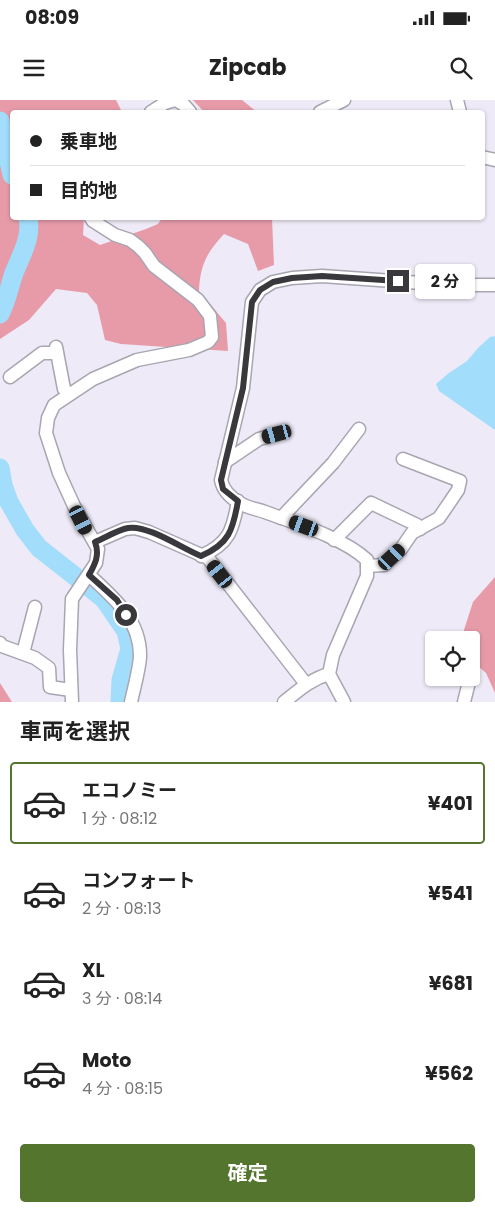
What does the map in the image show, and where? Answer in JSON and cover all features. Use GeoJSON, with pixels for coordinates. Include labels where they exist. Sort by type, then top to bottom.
{"type":"FeatureCollection","features":[{"type":"Feature","properties":{"kind":"street"},"geometry":{"type":"LineString","coordinates":[[154,110],[164,103],[176,100],[184,104],[188,110]]}},
{"type":"Feature","properties":{"kind":"street"},"geometry":{"type":"LineString","coordinates":[[324,110],[344,100]]}},
{"type":"Feature","properties":{"kind":"street"},"geometry":{"type":"LineString","coordinates":[[0,643],[2,646],[35,658],[48,668],[50,686],[72,696],[70,650],[72,599],[96,563],[98,549],[88,534],[59,473],[46,433],[48,418],[54,405],[93,379],[137,360],[189,350],[208,342],[212,337],[210,316],[198,300],[154,266],[138,246],[94,220]]}},
{"type":"Feature","properties":{"kind":"street"},"geometry":{"type":"LineString","coordinates":[[344,702],[329,674],[333,655],[367,576],[366,560],[358,551],[238,501],[223,489],[221,480],[243,388],[252,302],[260,290],[273,282],[292,278],[322,276],[450,285],[495,285]]}},
{"type":"Feature","properties":{"kind":"street"},"geometry":{"type":"LineString","coordinates":[[10,377],[42,353],[57,350],[64,389],[69,394]]}},
{"type":"Feature","properties":{"kind":"street"},"geometry":{"type":"LineString","coordinates":[[281,518],[333,463],[359,429]]}},
{"type":"Feature","properties":{"kind":"street"},"geometry":{"type":"LineString","coordinates":[[225,462],[259,439],[277,434]]}},
{"type":"Feature","properties":{"kind":"street"},"geometry":{"type":"LineString","coordinates":[[367,566],[384,565],[401,549],[412,533],[438,518],[458,490],[460,481],[403,459]]}},
{"type":"Feature","properties":{"kind":"street"},"geometry":{"type":"LineString","coordinates":[[201,556],[223,543],[234,522],[238,501]]}},
{"type":"Feature","properties":{"kind":"street"},"geometry":{"type":"LineString","coordinates":[[334,540],[371,503],[417,524],[420,529]]}},
{"type":"Feature","properties":{"kind":"street"},"geometry":{"type":"LineString","coordinates":[[95,542],[125,529],[135,528],[149,532],[208,558],[306,684]]}},
{"type":"Feature","properties":{"kind":"street"},"geometry":{"type":"LineString","coordinates":[[89,575],[117,600],[136,631],[140,657],[131,702]]}},
{"type":"Feature","properties":{"kind":"street"},"geometry":{"type":"LineString","coordinates":[[23,653],[34,607]]}},
{"type":"Feature","properties":{"kind":"street"},"geometry":{"type":"LineString","coordinates":[[284,702],[317,677],[329,674]]}},
{"type":"Feature","properties":{"kind":"street"},"geometry":{"type":"LineString","coordinates":[[464,702],[468,686]]}},
{"type":"Feature","properties":{"kind":"shaded area"},"geometry":{"type":"Polygon","coordinates":[[[0,100],[116,100],[121,110],[10,110],[10,220],[84,220],[83,235],[100,245],[146,229],[158,224],[161,220],[272,220],[274,265],[258,271],[248,244],[224,234],[209,253],[203,266],[199,291],[226,323],[228,351],[121,344],[105,340],[97,305],[87,293],[56,289],[29,320],[0,339],[0,100]]]}},
{"type":"Feature","properties":{"kind":"shaded area"},"geometry":{"type":"Polygon","coordinates":[[[193,100],[242,100],[254,110],[202,110],[193,100]]]}},
{"type":"Feature","properties":{"kind":"shaded area"},"geometry":{"type":"Polygon","coordinates":[[[495,577],[495,693],[486,673],[480,668],[480,631],[464,631],[473,602],[495,577]]]}},
{"type":"Feature","properties":{"kind":"shaded area"},"geometry":{"type":"Polygon","coordinates":[[[0,683],[12,702],[0,702],[0,683]]]}},
{"type":"Feature","properties":{"kind":"water"},"geometry":{"type":"Polygon","coordinates":[[[495,336],[495,430],[439,391],[436,384],[467,361],[490,337],[495,336]]]}},
{"type":"Feature","properties":{"kind":"waterway"},"geometry":{"type":"LineString","coordinates":[[0,121],[10,166]]}},
{"type":"Feature","properties":{"kind":"waterway"},"geometry":{"type":"LineString","coordinates":[[0,314],[23,253],[28,233],[28,220]]}},
{"type":"Feature","properties":{"kind":"waterway"},"geometry":{"type":"LineString","coordinates":[[0,468],[9,502],[25,530],[39,548],[104,599],[126,631],[130,649],[121,680],[120,702]]}},
{"type":"Feature","properties":{"kind":"route"},"geometry":{"type":"LineString","coordinates":[[126,615],[117,600],[89,575],[96,563],[98,549],[95,542],[125,529],[135,528],[149,532],[201,556],[223,543],[230,532],[238,501],[223,489],[221,480],[243,388],[252,302],[260,290],[273,282],[292,278],[322,276],[398,281]]}}]}
